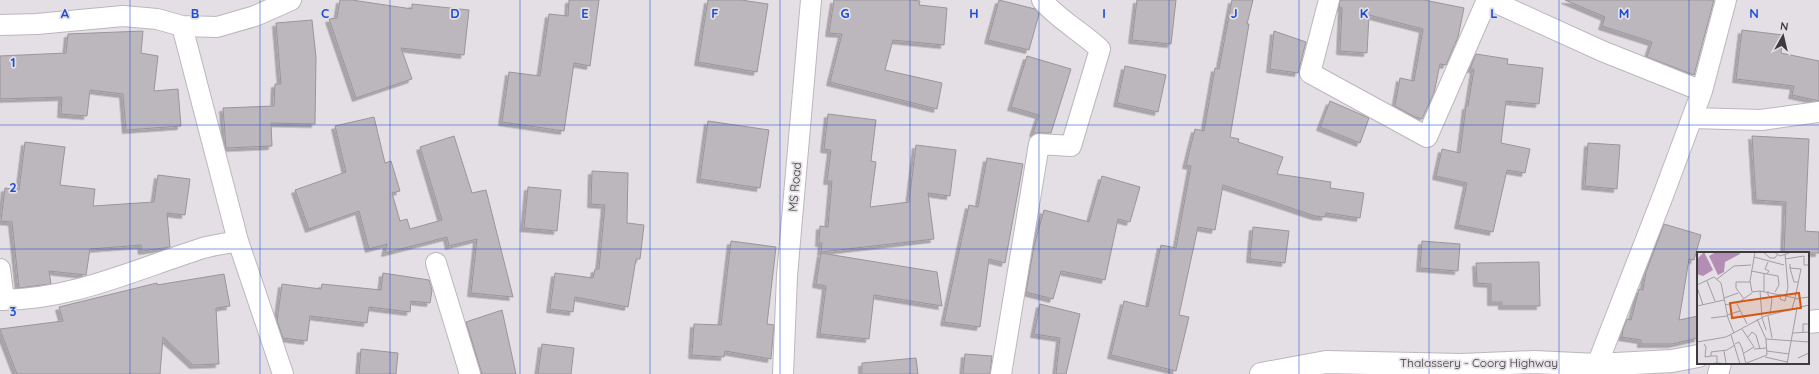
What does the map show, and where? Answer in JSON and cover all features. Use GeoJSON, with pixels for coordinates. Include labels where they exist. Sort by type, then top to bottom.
{"type":"FeatureCollection","features":[{"type":"Feature","properties":{"kind":"main road"},"geometry":{"type":"LineString","coordinates":[[1809,322],[1819,321]]}},
{"type":"Feature","properties":{"kind":"main road","name":"Thalassery - Coorg Highway"},"geometry":{"type":"LineString","coordinates":[[1261,374],[1326,362],[1358,368],[1534,362],[1596,365],[1672,361],[1697,356]]}},
{"type":"Feature","properties":{"kind":"street"},"geometry":{"type":"LineString","coordinates":[[0,25],[37,24],[123,16],[157,19],[182,26],[217,27],[255,16],[291,0]]}},
{"type":"Feature","properties":{"kind":"street","name":"MS Road"},"geometry":{"type":"LineString","coordinates":[[783,374],[787,276],[811,0]]}},
{"type":"Feature","properties":{"kind":"street"},"geometry":{"type":"LineString","coordinates":[[1001,374],[1038,144],[1071,146],[1100,50],[1086,36],[1048,8],[1042,0]]}},
{"type":"Feature","properties":{"kind":"street"},"geometry":{"type":"LineString","coordinates":[[1329,0],[1310,73],[1427,137],[1487,0]]}},
{"type":"Feature","properties":{"kind":"street"},"geometry":{"type":"LineString","coordinates":[[1490,0],[1602,51],[1702,91]]}},
{"type":"Feature","properties":{"kind":"street"},"geometry":{"type":"LineString","coordinates":[[1596,365],[1702,91],[1726,0]]}},
{"type":"Feature","properties":{"kind":"street"},"geometry":{"type":"LineString","coordinates":[[182,26],[238,241],[283,374]]}},
{"type":"Feature","properties":{"kind":"street"},"geometry":{"type":"LineString","coordinates":[[1692,118],[1761,120],[1819,112]]}},
{"type":"Feature","properties":{"kind":"street"},"geometry":{"type":"LineString","coordinates":[[0,269],[2,300],[18,300],[80,290],[198,249],[238,241]]}},
{"type":"Feature","properties":{"kind":"street"},"geometry":{"type":"LineString","coordinates":[[436,263],[470,374]]}},
{"type":"Feature","properties":{"kind":"street"},"geometry":{"type":"LineString","coordinates":[[1718,374],[1720,364]]}},
{"type":"Feature","properties":{"kind":"building"},"geometry":{"type":"Polygon","coordinates":[[[340,0],[352,0],[412,9],[412,4],[469,10],[464,55],[401,48],[412,79],[356,98],[329,19],[337,18],[340,0]]]}},
{"type":"Feature","properties":{"kind":"building"},"geometry":{"type":"Polygon","coordinates":[[[569,0],[599,0],[590,66],[574,63],[564,131],[502,122],[509,72],[540,76],[549,14],[568,16],[569,0]]]}},
{"type":"Feature","properties":{"kind":"building"},"geometry":{"type":"Polygon","coordinates":[[[708,0],[741,0],[768,4],[757,72],[698,62],[708,0]]]}},
{"type":"Feature","properties":{"kind":"building"},"geometry":{"type":"Polygon","coordinates":[[[834,0],[911,0],[920,1],[919,5],[947,8],[944,45],[893,40],[885,70],[942,83],[937,109],[830,82],[842,34],[829,33],[834,0]]]}},
{"type":"Feature","properties":{"kind":"building"},"geometry":{"type":"Polygon","coordinates":[[[999,0],[1035,9],[1039,14],[1029,50],[988,40],[999,0]]]}},
{"type":"Feature","properties":{"kind":"building"},"geometry":{"type":"Polygon","coordinates":[[[1137,0],[1176,0],[1171,44],[1132,40],[1137,0]]]}},
{"type":"Feature","properties":{"kind":"building"},"geometry":{"type":"Polygon","coordinates":[[[1232,0],[1253,0],[1247,24],[1249,24],[1230,137],[1239,139],[1238,142],[1283,157],[1277,174],[1331,182],[1330,188],[1364,193],[1360,218],[1326,213],[1325,217],[1315,216],[1223,185],[1215,230],[1198,227],[1179,315],[1189,317],[1176,371],[1111,355],[1124,301],[1148,307],[1161,245],[1176,248],[1191,166],[1186,165],[1195,129],[1204,131],[1215,68],[1219,69],[1232,0]]]}},
{"type":"Feature","properties":{"kind":"building"},"geometry":{"type":"Polygon","coordinates":[[[1340,0],[1424,0],[1464,8],[1458,37],[1446,65],[1440,64],[1434,93],[1422,119],[1415,117],[1395,106],[1400,78],[1414,81],[1423,29],[1369,15],[1367,53],[1340,51],[1342,8],[1339,7],[1340,0]]]}},
{"type":"Feature","properties":{"kind":"building"},"geometry":{"type":"Polygon","coordinates":[[[1565,0],[1714,0],[1694,75],[1647,57],[1652,42],[1602,26],[1605,17],[1565,0]]]}},
{"type":"Feature","properties":{"kind":"building"},"geometry":{"type":"Polygon","coordinates":[[[312,20],[316,57],[315,124],[271,123],[272,146],[226,148],[223,108],[274,106],[275,84],[281,84],[276,23],[312,20]]]}},
{"type":"Feature","properties":{"kind":"building"},"geometry":{"type":"Polygon","coordinates":[[[1742,30],[1783,35],[1781,53],[1819,61],[1819,101],[1792,95],[1794,86],[1736,79],[1742,30]]]}},
{"type":"Feature","properties":{"kind":"building"},"geometry":{"type":"Polygon","coordinates":[[[143,31],[141,53],[158,56],[154,91],[178,89],[181,126],[126,130],[123,94],[90,90],[87,116],[61,114],[62,97],[0,99],[0,56],[66,53],[68,34],[143,31]]]}},
{"type":"Feature","properties":{"kind":"building"},"geometry":{"type":"Polygon","coordinates":[[[1274,31],[1306,42],[1298,73],[1270,69],[1274,31]]]}},
{"type":"Feature","properties":{"kind":"building"},"geometry":{"type":"Polygon","coordinates":[[[1476,54],[1508,59],[1507,64],[1543,68],[1539,104],[1506,101],[1501,143],[1530,149],[1525,173],[1507,170],[1493,232],[1458,225],[1467,183],[1436,176],[1442,149],[1460,153],[1466,106],[1468,106],[1474,69],[1470,69],[1476,54]]]}},
{"type":"Feature","properties":{"kind":"building"},"geometry":{"type":"Polygon","coordinates":[[[1027,56],[1071,69],[1051,133],[1033,133],[1039,115],[1011,107],[1027,56]]]}},
{"type":"Feature","properties":{"kind":"building"},"geometry":{"type":"Polygon","coordinates":[[[1125,66],[1166,75],[1158,112],[1117,103],[1125,66]]]}},
{"type":"Feature","properties":{"kind":"building"},"geometry":{"type":"Polygon","coordinates":[[[1330,101],[1369,118],[1360,143],[1320,127],[1330,101]]]}},
{"type":"Feature","properties":{"kind":"building"},"geometry":{"type":"Polygon","coordinates":[[[828,114],[876,120],[871,161],[876,162],[870,207],[909,202],[916,145],[956,150],[950,196],[928,193],[934,239],[821,252],[822,243],[819,243],[820,226],[828,227],[832,181],[827,181],[831,150],[824,149],[828,114]]]}},
{"type":"Feature","properties":{"kind":"building"},"geometry":{"type":"Polygon","coordinates":[[[374,117],[385,163],[391,161],[400,191],[392,193],[400,221],[407,219],[410,229],[442,220],[420,147],[454,136],[472,193],[486,190],[513,297],[471,293],[477,239],[449,246],[447,237],[385,253],[387,244],[369,249],[359,211],[309,229],[295,190],[346,172],[335,126],[374,117]]]}},
{"type":"Feature","properties":{"kind":"building"},"geometry":{"type":"Polygon","coordinates":[[[708,121],[769,130],[760,188],[700,179],[708,121]]]}},
{"type":"Feature","properties":{"kind":"building"},"geometry":{"type":"Polygon","coordinates":[[[1752,136],[1809,139],[1805,231],[1819,232],[1819,253],[1784,252],[1786,202],[1756,200],[1752,136]]]}},
{"type":"Feature","properties":{"kind":"building"},"geometry":{"type":"Polygon","coordinates":[[[25,142],[65,147],[60,185],[95,189],[93,206],[154,202],[158,175],[190,179],[185,215],[167,213],[170,247],[142,251],[141,245],[90,249],[86,275],[49,271],[51,284],[19,288],[12,222],[1,221],[5,188],[19,190],[25,142]]]}},
{"type":"Feature","properties":{"kind":"building"},"geometry":{"type":"Polygon","coordinates":[[[1588,143],[1620,145],[1617,189],[1585,186],[1588,143]]]}},
{"type":"Feature","properties":{"kind":"building"},"geometry":{"type":"Polygon","coordinates":[[[987,158],[1023,164],[1005,263],[989,259],[980,327],[944,322],[969,205],[978,207],[987,158]]]}},
{"type":"Feature","properties":{"kind":"building"},"geometry":{"type":"Polygon","coordinates":[[[592,171],[628,173],[627,223],[644,225],[640,259],[636,259],[628,307],[575,297],[573,312],[550,309],[555,273],[593,278],[595,269],[599,269],[605,205],[591,204],[592,171]]]}},
{"type":"Feature","properties":{"kind":"building"},"geometry":{"type":"Polygon","coordinates":[[[1102,176],[1140,187],[1130,222],[1118,219],[1105,280],[1061,271],[1053,299],[1026,292],[1034,246],[1044,210],[1089,222],[1102,176]]]}},
{"type":"Feature","properties":{"kind":"building"},"geometry":{"type":"Polygon","coordinates":[[[528,187],[561,190],[557,231],[524,228],[528,187]]]}},
{"type":"Feature","properties":{"kind":"building"},"geometry":{"type":"Polygon","coordinates":[[[1664,224],[1701,235],[1694,260],[1689,259],[1679,320],[1697,316],[1697,338],[1672,344],[1641,344],[1641,340],[1622,337],[1627,319],[1631,320],[1639,289],[1643,290],[1646,272],[1664,224]]]}},
{"type":"Feature","properties":{"kind":"building"},"geometry":{"type":"Polygon","coordinates":[[[1253,227],[1289,231],[1285,263],[1250,259],[1253,227]]]}},
{"type":"Feature","properties":{"kind":"building"},"geometry":{"type":"Polygon","coordinates":[[[731,241],[776,247],[767,324],[774,325],[771,359],[725,351],[724,357],[692,355],[694,324],[721,325],[731,241]]]}},
{"type":"Feature","properties":{"kind":"building"},"geometry":{"type":"Polygon","coordinates":[[[1422,241],[1460,244],[1458,271],[1420,268],[1422,241]]]}},
{"type":"Feature","properties":{"kind":"building"},"geometry":{"type":"Polygon","coordinates":[[[821,253],[937,272],[942,306],[874,295],[869,339],[820,334],[826,286],[816,284],[821,253]]]}},
{"type":"Feature","properties":{"kind":"building"},"geometry":{"type":"Polygon","coordinates":[[[1539,262],[1540,306],[1502,306],[1502,302],[1491,302],[1491,284],[1477,283],[1476,263],[1539,262]]]}},
{"type":"Feature","properties":{"kind":"building"},"geometry":{"type":"Polygon","coordinates":[[[383,273],[429,280],[432,290],[430,303],[411,301],[410,312],[369,307],[367,323],[310,316],[307,341],[283,338],[277,321],[282,284],[321,289],[322,284],[381,290],[383,273]]]}},
{"type":"Feature","properties":{"kind":"building"},"geometry":{"type":"Polygon","coordinates":[[[224,274],[230,306],[216,308],[219,364],[193,365],[163,337],[160,374],[17,374],[0,330],[63,321],[59,307],[157,283],[157,285],[224,274]]]}},
{"type":"Feature","properties":{"kind":"building"},"geometry":{"type":"Polygon","coordinates":[[[1040,304],[1080,314],[1066,374],[1056,374],[1060,338],[1034,334],[1040,304]]]}},
{"type":"Feature","properties":{"kind":"building"},"geometry":{"type":"Polygon","coordinates":[[[502,310],[516,374],[482,374],[466,322],[502,310]]]}},
{"type":"Feature","properties":{"kind":"building"},"geometry":{"type":"Polygon","coordinates":[[[542,344],[574,348],[571,374],[538,374],[542,344]]]}},
{"type":"Feature","properties":{"kind":"building"},"geometry":{"type":"Polygon","coordinates":[[[361,349],[398,353],[396,374],[359,374],[361,349]]]}},
{"type":"Feature","properties":{"kind":"building"},"geometry":{"type":"Polygon","coordinates":[[[965,354],[992,356],[990,374],[963,374],[965,354]]]}},
{"type":"Feature","properties":{"kind":"building"},"geometry":{"type":"Polygon","coordinates":[[[916,358],[918,374],[862,374],[862,363],[916,358]]]}}]}
